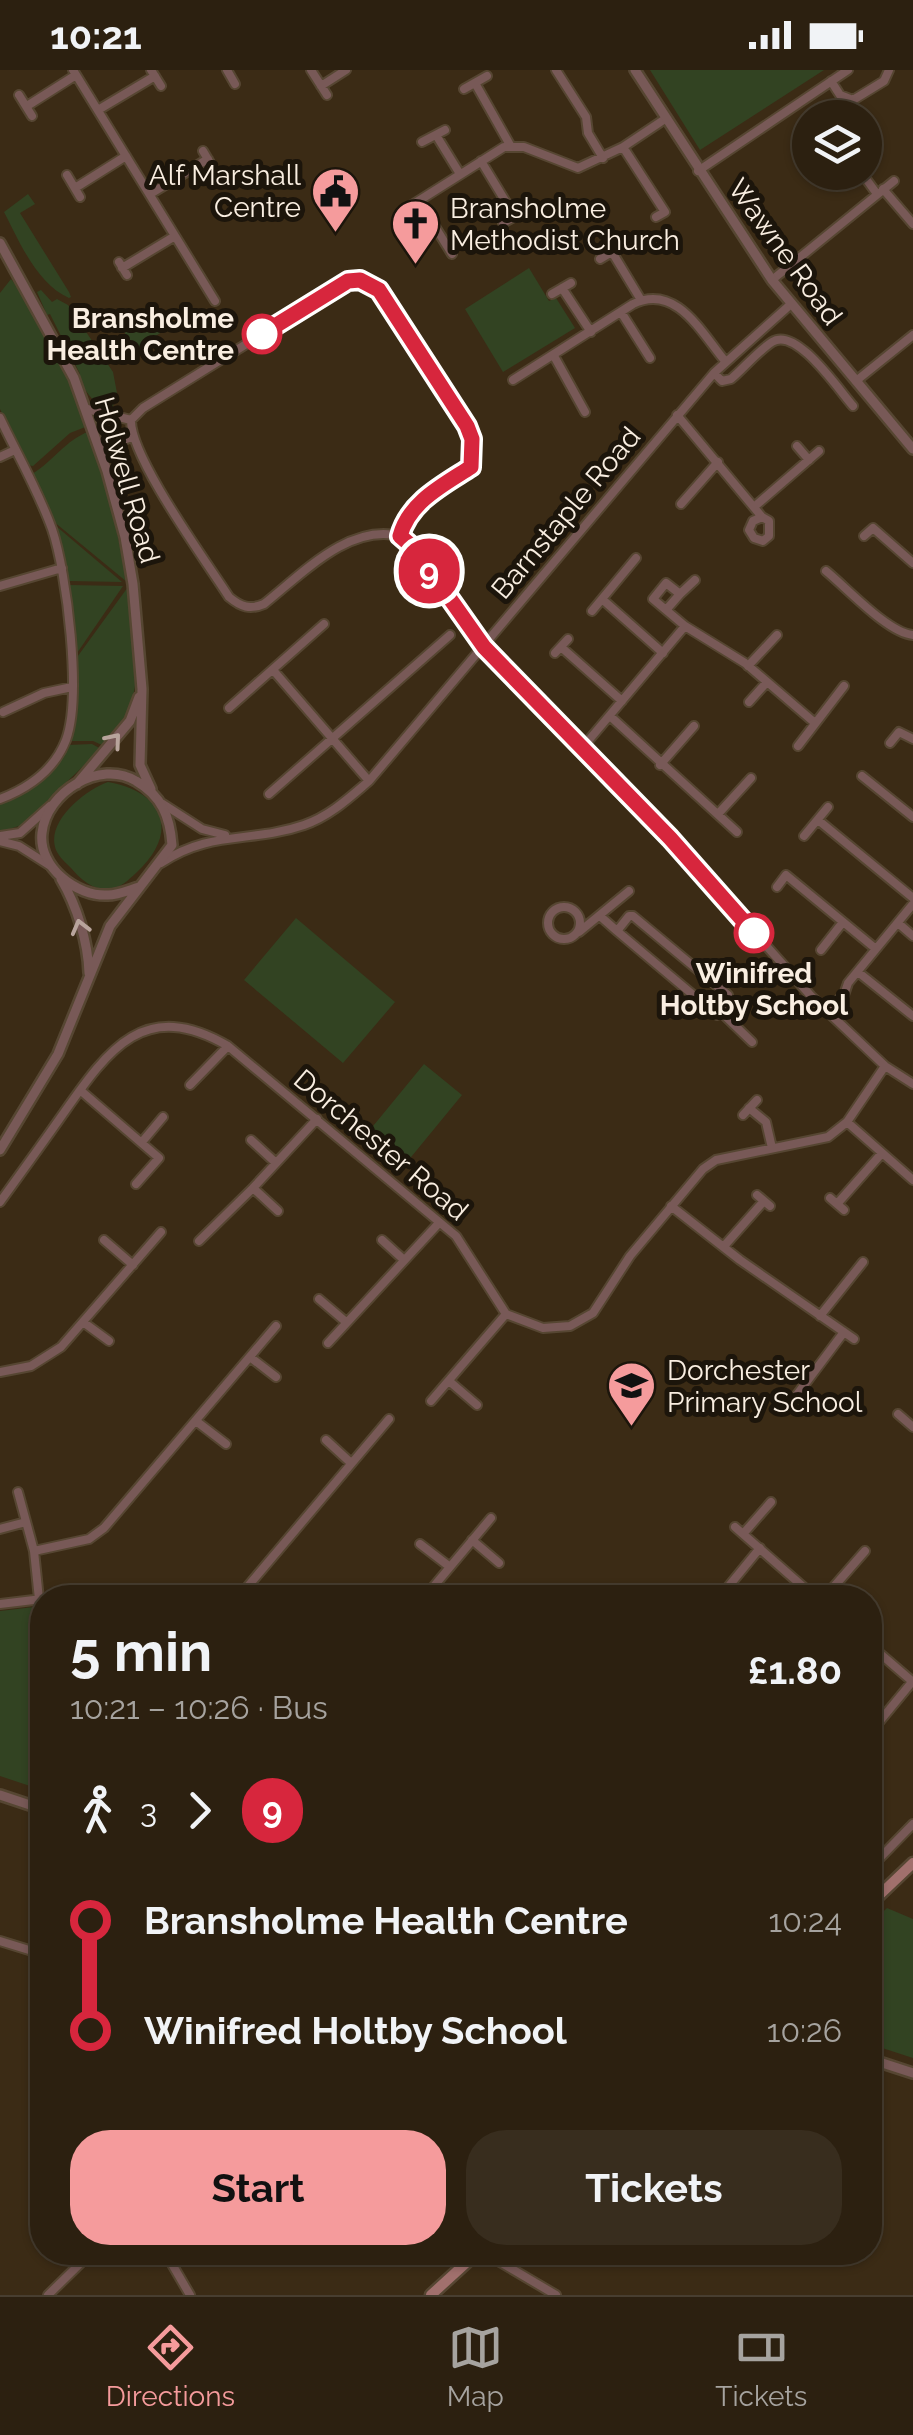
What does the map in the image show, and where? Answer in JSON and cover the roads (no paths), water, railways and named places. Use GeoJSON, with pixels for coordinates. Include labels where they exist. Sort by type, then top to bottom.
{"type":"FeatureCollection","features":[{"type":"Feature","properties":{"kind":"main road"},"geometry":{"type":"LineString","coordinates":[[882,1894],[911,1869]]}},
{"type":"Feature","properties":{"kind":"main road"},"geometry":{"type":"LineString","coordinates":[[431,2295],[465,2265]]}},
{"type":"Feature","properties":{"kind":"street"},"geometry":{"type":"LineString","coordinates":[[311,70],[327,95]]}},
{"type":"Feature","properties":{"kind":"street"},"geometry":{"type":"LineString","coordinates":[[321,86],[346,70]]}},
{"type":"Feature","properties":{"kind":"street"},"geometry":{"type":"LineString","coordinates":[[556,70],[585,116],[588,133],[602,158]]}},
{"type":"Feature","properties":{"kind":"street","name":"Wawne Road"},"geometry":{"type":"LineString","coordinates":[[635,70],[772,280],[913,449]]}},
{"type":"Feature","properties":{"kind":"street"},"geometry":{"type":"LineString","coordinates":[[698,170],[848,70]]}},
{"type":"Feature","properties":{"kind":"street"},"geometry":{"type":"LineString","coordinates":[[831,81],[840,95],[853,100],[884,81],[889,70]]}},
{"type":"Feature","properties":{"kind":"street"},"geometry":{"type":"LineString","coordinates":[[230,71],[235,84]]}},
{"type":"Feature","properties":{"kind":"street"},"geometry":{"type":"LineString","coordinates":[[26,106],[75,72],[214,301]]}},
{"type":"Feature","properties":{"kind":"street"},"geometry":{"type":"LineString","coordinates":[[98,110],[153,73],[161,86]]}},
{"type":"Feature","properties":{"kind":"street"},"geometry":{"type":"LineString","coordinates":[[464,89],[488,76]]}},
{"type":"Feature","properties":{"kind":"street"},"geometry":{"type":"LineString","coordinates":[[474,83],[510,145]]}},
{"type":"Feature","properties":{"kind":"street"},"geometry":{"type":"LineString","coordinates":[[19,95],[32,116]]}},
{"type":"Feature","properties":{"kind":"street"},"geometry":{"type":"LineString","coordinates":[[452,254],[416,203],[460,174],[510,145],[578,168],[623,147],[666,119]]}},
{"type":"Feature","properties":{"kind":"street"},"geometry":{"type":"LineString","coordinates":[[422,142],[440,132],[460,174]]}},
{"type":"Feature","properties":{"kind":"street"},"geometry":{"type":"LineString","coordinates":[[623,147],[664,212],[656,216]]}},
{"type":"Feature","properties":{"kind":"street"},"geometry":{"type":"LineString","coordinates":[[67,175],[78,192],[126,156]]}},
{"type":"Feature","properties":{"kind":"street"},"geometry":{"type":"LineString","coordinates":[[150,194],[208,159]]}},
{"type":"Feature","properties":{"kind":"street"},"geometry":{"type":"LineString","coordinates":[[480,162],[514,216]]}},
{"type":"Feature","properties":{"kind":"street"},"geometry":{"type":"LineString","coordinates":[[772,280],[894,181]]}},
{"type":"Feature","properties":{"kind":"street"},"geometry":{"type":"LineString","coordinates":[[880,192],[913,224]]}},
{"type":"Feature","properties":{"kind":"street"},"geometry":{"type":"LineString","coordinates":[[503,224],[528,209]]}},
{"type":"Feature","properties":{"kind":"street"},"geometry":{"type":"LineString","coordinates":[[123,268],[175,236]]}},
{"type":"Feature","properties":{"kind":"street","name":"Holwell Road"},"geometry":{"type":"LineString","coordinates":[[0,243],[87,409],[125,537],[142,689],[140,765],[153,793]]}},
{"type":"Feature","properties":{"kind":"street"},"geometry":{"type":"LineString","coordinates":[[600,259],[616,250],[641,300]]}},
{"type":"Feature","properties":{"kind":"street"},"geometry":{"type":"LineString","coordinates":[[400,536],[418,503],[471,467],[472,439],[396,316],[370,283],[348,281],[143,408],[131,420],[132,438],[229,597],[239,606],[264,604],[355,538],[383,532],[400,536],[415,549],[484,647],[583,747],[826,1010],[886,1066],[913,1084]]}},
{"type":"Feature","properties":{"kind":"street"},"geometry":{"type":"LineString","coordinates":[[552,294],[566,285],[591,332]]}},
{"type":"Feature","properties":{"kind":"street"},"geometry":{"type":"LineString","coordinates":[[514,380],[641,300],[664,298],[678,305],[725,361]]}},
{"type":"Feature","properties":{"kind":"street","name":"Barnstaple Road"},"geometry":{"type":"LineString","coordinates":[[161,863],[198,843],[307,824],[337,808],[369,781],[714,373],[791,304]]}},
{"type":"Feature","properties":{"kind":"street"},"geometry":{"type":"LineString","coordinates":[[622,312],[650,358]]}},
{"type":"Feature","properties":{"kind":"street"},"geometry":{"type":"LineString","coordinates":[[856,381],[913,336]]}},
{"type":"Feature","properties":{"kind":"street"},"geometry":{"type":"LineString","coordinates":[[714,373],[722,381],[731,379],[774,340],[788,340],[806,351],[853,406]]}},
{"type":"Feature","properties":{"kind":"street"},"geometry":{"type":"LineString","coordinates":[[554,356],[585,412]]}},
{"type":"Feature","properties":{"kind":"street"},"geometry":{"type":"LineString","coordinates":[[87,409],[131,420]]}},
{"type":"Feature","properties":{"kind":"street"},"geometry":{"type":"LineString","coordinates":[[678,415],[762,518]]}},
{"type":"Feature","properties":{"kind":"street"},"geometry":{"type":"LineString","coordinates":[[0,418],[50,525],[62,568],[72,687],[72,716],[66,742],[58,755],[30,786],[0,799]]}},
{"type":"Feature","properties":{"kind":"street"},"geometry":{"type":"LineString","coordinates":[[100,448],[132,438]]}},
{"type":"Feature","properties":{"kind":"street"},"geometry":{"type":"LineString","coordinates":[[797,446],[809,460]]}},
{"type":"Feature","properties":{"kind":"street"},"geometry":{"type":"LineString","coordinates":[[0,457],[15,450]]}},
{"type":"Feature","properties":{"kind":"street"},"geometry":{"type":"LineString","coordinates":[[754,507],[820,451]]}},
{"type":"Feature","properties":{"kind":"street"},"geometry":{"type":"LineString","coordinates":[[682,504],[718,462]]}},
{"type":"Feature","properties":{"kind":"street"},"geometry":{"type":"LineString","coordinates":[[864,536],[873,528],[913,563]]}},
{"type":"Feature","properties":{"kind":"street"},"geometry":{"type":"LineString","coordinates":[[592,610],[636,558]]}},
{"type":"Feature","properties":{"kind":"street"},"geometry":{"type":"LineString","coordinates":[[0,586],[62,568]]}},
{"type":"Feature","properties":{"kind":"street"},"geometry":{"type":"LineString","coordinates":[[826,570],[884,620],[913,636]]}},
{"type":"Feature","properties":{"kind":"street"},"geometry":{"type":"LineString","coordinates":[[666,610],[695,580]]}},
{"type":"Feature","properties":{"kind":"street"},"geometry":{"type":"LineString","coordinates":[[680,594],[666,583],[653,598],[685,626],[748,666],[816,723]]}},
{"type":"Feature","properties":{"kind":"street"},"geometry":{"type":"LineString","coordinates":[[602,599],[663,652]]}},
{"type":"Feature","properties":{"kind":"street"},"geometry":{"type":"LineString","coordinates":[[228,708],[324,624]]}},
{"type":"Feature","properties":{"kind":"street"},"geometry":{"type":"LineString","coordinates":[[583,747],[685,626]]}},
{"type":"Feature","properties":{"kind":"street"},"geometry":{"type":"LineString","coordinates":[[748,666],[777,635]]}},
{"type":"Feature","properties":{"kind":"street"},"geometry":{"type":"LineString","coordinates":[[269,794],[450,636]]}},
{"type":"Feature","properties":{"kind":"street"},"geometry":{"type":"LineString","coordinates":[[568,639],[558,650],[622,701]]}},
{"type":"Feature","properties":{"kind":"street"},"geometry":{"type":"LineString","coordinates":[[273,670],[369,781]]}},
{"type":"Feature","properties":{"kind":"street"},"geometry":{"type":"LineString","coordinates":[[749,702],[766,682]]}},
{"type":"Feature","properties":{"kind":"street"},"geometry":{"type":"LineString","coordinates":[[798,746],[844,686]]}},
{"type":"Feature","properties":{"kind":"street"},"geometry":{"type":"LineString","coordinates":[[3,712],[44,693],[72,687]]}},
{"type":"Feature","properties":{"kind":"street"},"geometry":{"type":"LineString","coordinates":[[0,838],[20,833],[76,784],[130,721],[142,689]]}},
{"type":"Feature","properties":{"kind":"street"},"geometry":{"type":"LineString","coordinates":[[610,716],[737,832]]}},
{"type":"Feature","properties":{"kind":"street"},"geometry":{"type":"LineString","coordinates":[[660,764],[694,726]]}},
{"type":"Feature","properties":{"kind":"street"},"geometry":{"type":"LineString","coordinates":[[890,743],[898,732],[913,739]]}},
{"type":"Feature","properties":{"kind":"street"},"geometry":{"type":"LineString","coordinates":[[0,1150],[58,1054],[110,926],[172,846],[163,804],[134,779],[116,773],[96,775],[76,784]]}},
{"type":"Feature","properties":{"kind":"street"},"geometry":{"type":"LineString","coordinates":[[862,776],[913,817]]}},
{"type":"Feature","properties":{"kind":"street"},"geometry":{"type":"LineString","coordinates":[[718,814],[751,778]]}},
{"type":"Feature","properties":{"kind":"street"},"geometry":{"type":"LineString","coordinates":[[58,800],[46,818],[41,837],[52,866],[72,898],[89,960],[89,981]]}},
{"type":"Feature","properties":{"kind":"street","name":"Barnstaple Road"},"geometry":{"type":"LineString","coordinates":[[163,804],[202,830],[231,837]]}},
{"type":"Feature","properties":{"kind":"street"},"geometry":{"type":"LineString","coordinates":[[804,836],[828,808]]}},
{"type":"Feature","properties":{"kind":"street"},"geometry":{"type":"LineString","coordinates":[[818,820],[913,901],[844,995],[826,1010]]}},
{"type":"Feature","properties":{"kind":"street"},"geometry":{"type":"LineString","coordinates":[[0,838],[52,866]]}},
{"type":"Feature","properties":{"kind":"street"},"geometry":{"type":"LineString","coordinates":[[59,876],[84,892],[109,896],[139,887]]}},
{"type":"Feature","properties":{"kind":"street"},"geometry":{"type":"LineString","coordinates":[[777,887],[786,876],[876,949]]}},
{"type":"Feature","properties":{"kind":"street"},"geometry":{"type":"LineString","coordinates":[[577,933],[581,924],[574,910],[559,908],[550,915],[548,926],[554,935],[564,939],[577,933],[629,891]]}},
{"type":"Feature","properties":{"kind":"street"},"geometry":{"type":"LineString","coordinates":[[600,916],[717,1015],[729,1002],[728,995],[633,916],[618,930]]}},
{"type":"Feature","properties":{"kind":"street"},"geometry":{"type":"LineString","coordinates":[[821,950],[843,922]]}},
{"type":"Feature","properties":{"kind":"street"},"geometry":{"type":"LineString","coordinates":[[898,923],[913,936]]}},
{"type":"Feature","properties":{"kind":"street"},"geometry":{"type":"LineString","coordinates":[[858,972],[913,1016]]}},
{"type":"Feature","properties":{"kind":"street"},"geometry":{"type":"LineString","coordinates":[[721,1012],[752,1042]]}},
{"type":"Feature","properties":{"kind":"street","name":"Dorchester Road"},"geometry":{"type":"LineString","coordinates":[[0,1202],[111,1049],[142,1032],[165,1026],[190,1028],[228,1046],[456,1236],[506,1314]]}},
{"type":"Feature","properties":{"kind":"street"},"geometry":{"type":"LineString","coordinates":[[190,1085],[228,1046]]}},
{"type":"Feature","properties":{"kind":"street"},"geometry":{"type":"LineString","coordinates":[[432,1402],[506,1314],[543,1328],[573,1324],[591,1315],[630,1256],[703,1170],[716,1160],[828,1137],[847,1122],[886,1066]]}},
{"type":"Feature","properties":{"kind":"street"},"geometry":{"type":"LineString","coordinates":[[80,1090],[159,1158],[136,1184]]}},
{"type":"Feature","properties":{"kind":"street"},"geometry":{"type":"LineString","coordinates":[[757,1100],[746,1111],[766,1122],[772,1148]]}},
{"type":"Feature","properties":{"kind":"street"},"geometry":{"type":"LineString","coordinates":[[142,1142],[163,1117]]}},
{"type":"Feature","properties":{"kind":"street"},"geometry":{"type":"LineString","coordinates":[[199,1241],[316,1119]]}},
{"type":"Feature","properties":{"kind":"street"},"geometry":{"type":"LineString","coordinates":[[847,1122],[913,1180]]}},
{"type":"Feature","properties":{"kind":"street"},"geometry":{"type":"LineString","coordinates":[[251,1140],[276,1163]]}},
{"type":"Feature","properties":{"kind":"street"},"geometry":{"type":"LineString","coordinates":[[837,1204],[882,1153]]}},
{"type":"Feature","properties":{"kind":"street"},"geometry":{"type":"LineString","coordinates":[[253,1188],[278,1210]]}},
{"type":"Feature","properties":{"kind":"street"},"geometry":{"type":"LineString","coordinates":[[725,1246],[764,1200]]}},
{"type":"Feature","properties":{"kind":"street"},"geometry":{"type":"LineString","coordinates":[[671,1206],[854,1339]]}},
{"type":"Feature","properties":{"kind":"street"},"geometry":{"type":"LineString","coordinates":[[328,1344],[438,1224]]}},
{"type":"Feature","properties":{"kind":"street"},"geometry":{"type":"LineString","coordinates":[[0,1372],[48,1358],[161,1232]]}},
{"type":"Feature","properties":{"kind":"street"},"geometry":{"type":"LineString","coordinates":[[104,1240],[133,1264]]}},
{"type":"Feature","properties":{"kind":"street"},"geometry":{"type":"LineString","coordinates":[[382,1240],[404,1260]]}},
{"type":"Feature","properties":{"kind":"street"},"geometry":{"type":"LineString","coordinates":[[820,1316],[864,1262]]}},
{"type":"Feature","properties":{"kind":"street"},"geometry":{"type":"LineString","coordinates":[[319,1299],[346,1322]]}},
{"type":"Feature","properties":{"kind":"street"},"geometry":{"type":"LineString","coordinates":[[83,1322],[109,1341]]}},
{"type":"Feature","properties":{"kind":"street"},"geometry":{"type":"LineString","coordinates":[[34,1551],[90,1539],[104,1528],[276,1326]]}},
{"type":"Feature","properties":{"kind":"street"},"geometry":{"type":"LineString","coordinates":[[790,1404],[844,1332]]}},
{"type":"Feature","properties":{"kind":"street"},"geometry":{"type":"LineString","coordinates":[[250,1357],[276,1376]]}},
{"type":"Feature","properties":{"kind":"street"},"geometry":{"type":"LineString","coordinates":[[448,1381],[478,1405]]}},
{"type":"Feature","properties":{"kind":"street"},"geometry":{"type":"LineString","coordinates":[[898,1414],[913,1427]]}},
{"type":"Feature","properties":{"kind":"street"},"geometry":{"type":"LineString","coordinates":[[249,1585],[388,1419]]}},
{"type":"Feature","properties":{"kind":"street"},"geometry":{"type":"LineString","coordinates":[[196,1421],[226,1444]]}},
{"type":"Feature","properties":{"kind":"street"},"geometry":{"type":"LineString","coordinates":[[326,1440],[352,1463]]}},
{"type":"Feature","properties":{"kind":"street"},"geometry":{"type":"LineString","coordinates":[[18,1492],[39,1585]]}},
{"type":"Feature","properties":{"kind":"street"},"geometry":{"type":"LineString","coordinates":[[744,1534],[771,1502]]}},
{"type":"Feature","properties":{"kind":"street"},"geometry":{"type":"LineString","coordinates":[[435,1585],[491,1518]]}},
{"type":"Feature","properties":{"kind":"street"},"geometry":{"type":"LineString","coordinates":[[0,1529],[26,1522]]}},
{"type":"Feature","properties":{"kind":"street"},"geometry":{"type":"LineString","coordinates":[[735,1527],[801,1585]]}},
{"type":"Feature","properties":{"kind":"street"},"geometry":{"type":"LineString","coordinates":[[472,1540],[499,1563]]}},
{"type":"Feature","properties":{"kind":"street"},"geometry":{"type":"LineString","coordinates":[[420,1544],[450,1567]]}},
{"type":"Feature","properties":{"kind":"street"},"geometry":{"type":"LineString","coordinates":[[730,1585],[760,1548]]}},
{"type":"Feature","properties":{"kind":"street"},"geometry":{"type":"LineString","coordinates":[[835,1585],[865,1551]]}},
{"type":"Feature","properties":{"kind":"street"},"geometry":{"type":"LineString","coordinates":[[0,1604],[30,1600]]}},
{"type":"Feature","properties":{"kind":"street"},"geometry":{"type":"LineString","coordinates":[[882,1656],[910,1680]]}},
{"type":"Feature","properties":{"kind":"street"},"geometry":{"type":"LineString","coordinates":[[882,1716],[910,1680],[913,1667]]}},
{"type":"Feature","properties":{"kind":"street"},"geometry":{"type":"LineString","coordinates":[[0,1795],[30,1805]]}},
{"type":"Feature","properties":{"kind":"street"},"geometry":{"type":"LineString","coordinates":[[882,1856],[913,1824]]}},
{"type":"Feature","properties":{"kind":"street"},"geometry":{"type":"LineString","coordinates":[[0,1941],[30,1950]]}},
{"type":"Feature","properties":{"kind":"street"},"geometry":{"type":"LineString","coordinates":[[882,2063],[913,2073]]}},
{"type":"Feature","properties":{"kind":"street"},"geometry":{"type":"LineString","coordinates":[[48,2295],[79,2265]]}},
{"type":"Feature","properties":{"kind":"street"},"geometry":{"type":"LineString","coordinates":[[173,2265],[190,2295]]}},
{"type":"Feature","properties":{"kind":"street"},"geometry":{"type":"LineString","coordinates":[[503,2265],[556,2295]]}},
{"type":"Feature","properties":{"kind":"place","name":"Alf Marshall Centre"},"geometry":{"type":"Point","coordinates":[336,234]}},
{"type":"Feature","properties":{"kind":"place","name":"Bransholme Methodist Church"},"geometry":{"type":"Point","coordinates":[415,266]}},
{"type":"Feature","properties":{"kind":"place","name":"Bransholme Health Centre"},"geometry":{"type":"Point","coordinates":[262,334]}},
{"type":"Feature","properties":{"kind":"place","name":"Winifred Holtby School"},"geometry":{"type":"Point","coordinates":[754,933]}},
{"type":"Feature","properties":{"kind":"place","name":"Dorchester Primary School"},"geometry":{"type":"Point","coordinates":[632,1428]}}]}
